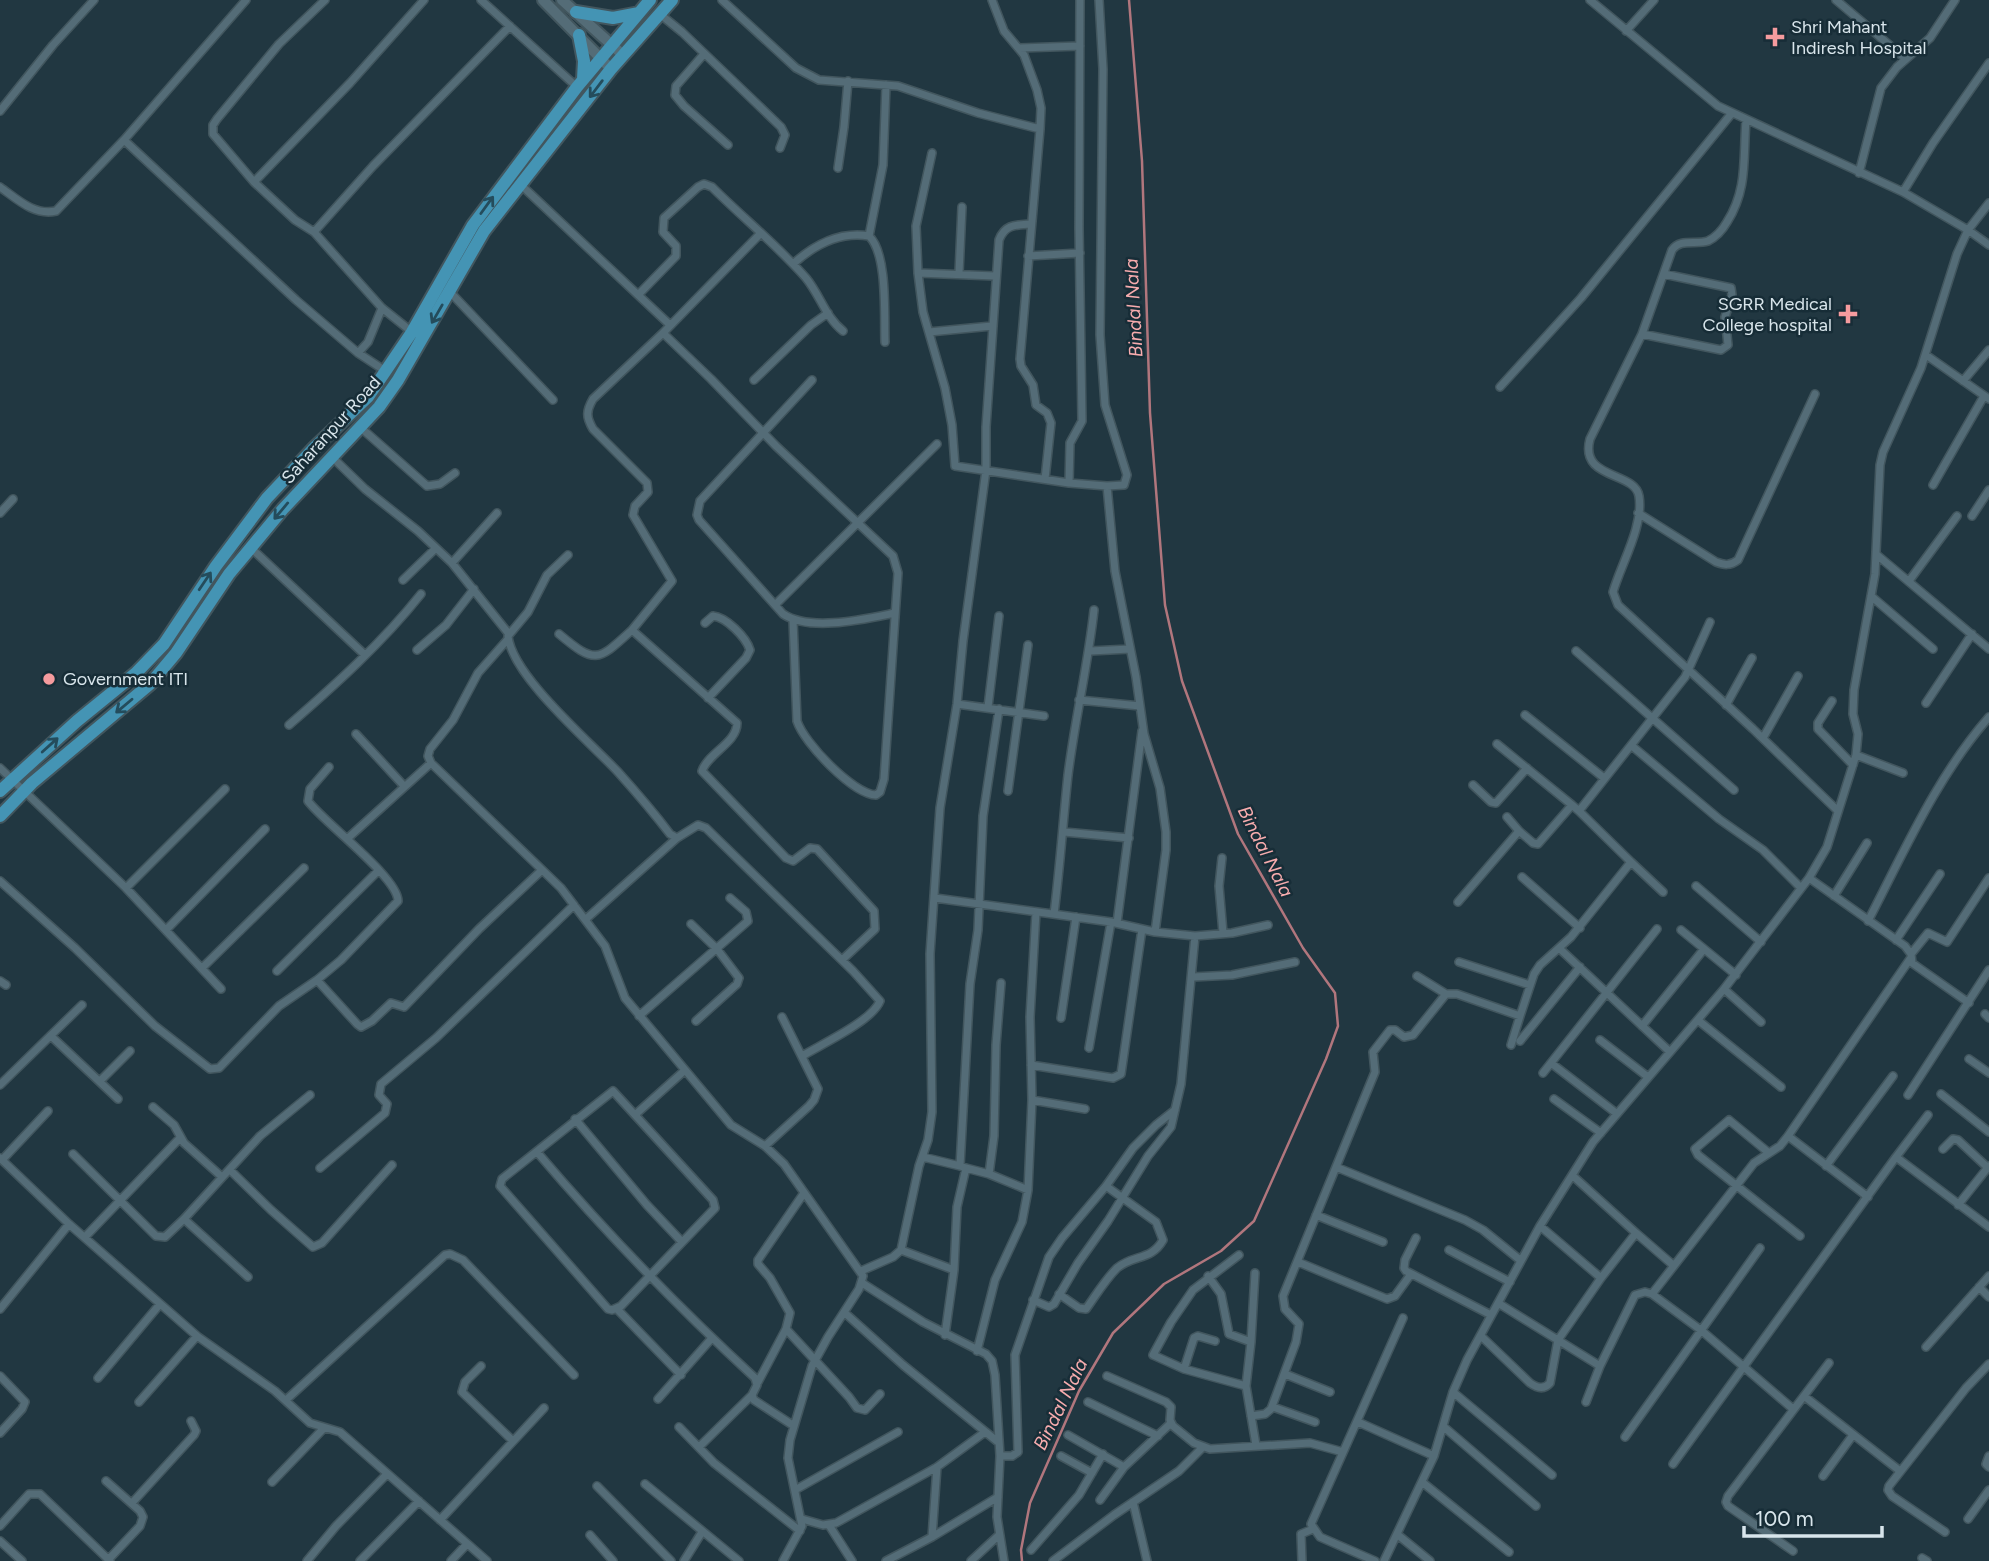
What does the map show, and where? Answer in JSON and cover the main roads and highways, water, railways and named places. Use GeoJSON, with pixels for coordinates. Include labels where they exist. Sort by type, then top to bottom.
{"type":"FeatureCollection","features":[{"type":"Feature","properties":{"kind":"main road","name":"Saharanpur Road"},"geometry":{"type":"LineString","coordinates":[[0,791],[77,721],[136,673],[164,644],[216,566],[267,498],[315,447],[368,397],[412,332],[472,225],[580,83],[650,0]]}},
{"type":"Feature","properties":{"kind":"main road","name":"Saharanpur Road"},"geometry":{"type":"LineString","coordinates":[[0,816],[24,791],[150,684],[176,653],[229,575],[251,548],[331,456],[379,407],[398,380],[484,232],[611,69],[672,0]]}},
{"type":"Feature","properties":{"kind":"main road"},"geometry":{"type":"LineString","coordinates":[[576,12],[613,18],[639,13]]}},
{"type":"Feature","properties":{"kind":"main road"},"geometry":{"type":"LineString","coordinates":[[579,35],[583,49],[580,83]]}},
{"type":"Feature","properties":{"kind":"main road"},"geometry":{"type":"LineString","coordinates":[[472,225],[484,232]]}},
{"type":"Feature","properties":{"kind":"waterway","name":"Bindal Nala"},"geometry":{"type":"LineString","coordinates":[[1022,1561],[1021,1550],[1030,1503],[1079,1391],[1113,1333],[1164,1284],[1221,1251],[1254,1221],[1338,1026],[1335,993],[1303,948],[1238,834],[1182,681],[1165,605],[1150,413],[1142,161],[1129,0]]}},
{"type":"Feature","properties":{"kind":"place","name":"Shri Mahant Indiresh Hospital"},"geometry":{"type":"Point","coordinates":[1775,37]}},
{"type":"Feature","properties":{"kind":"place","name":"SGRR Medical College hospital"},"geometry":{"type":"Point","coordinates":[1848,314]}},
{"type":"Feature","properties":{"kind":"place","name":"Government ITI"},"geometry":{"type":"Point","coordinates":[49,679]}}]}
